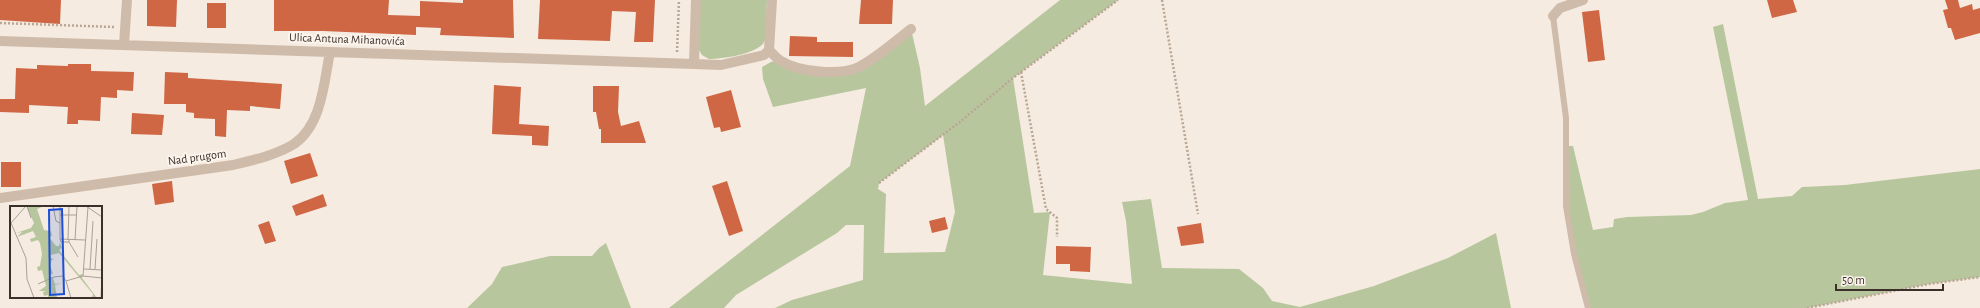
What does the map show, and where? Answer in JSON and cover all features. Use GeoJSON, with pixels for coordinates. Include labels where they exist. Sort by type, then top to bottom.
{"type":"FeatureCollection","features":[{"type":"Feature","properties":{"kind":"street"},"geometry":{"type":"LineString","coordinates":[[124,45],[127,0]]}},
{"type":"Feature","properties":{"kind":"street"},"geometry":{"type":"LineString","coordinates":[[694,64],[696,0]]}},
{"type":"Feature","properties":{"kind":"street"},"geometry":{"type":"LineString","coordinates":[[772,0],[769,50],[780,60],[794,67],[814,71],[847,71],[858,67],[875,56],[911,28]]}},
{"type":"Feature","properties":{"kind":"street"},"geometry":{"type":"LineString","coordinates":[[1553,16],[1560,8],[1583,0]]}},
{"type":"Feature","properties":{"kind":"street","name":"Ulica Antuna Mihanovića"},"geometry":{"type":"LineString","coordinates":[[0,41],[721,65],[764,55],[769,50]]}},
{"type":"Feature","properties":{"kind":"street","name":"Nad prugom"},"geometry":{"type":"LineString","coordinates":[[0,198],[234,165],[266,156],[283,149],[295,143],[307,131],[315,118],[330,52]]}},
{"type":"Feature","properties":{"kind":"lane"},"geometry":{"type":"LineString","coordinates":[[1553,16],[1566,118],[1566,206],[1574,254],[1588,308]]}},
{"type":"Feature","properties":{"kind":"path"},"geometry":{"type":"LineString","coordinates":[[677,64],[679,0]]}},
{"type":"Feature","properties":{"kind":"path"},"geometry":{"type":"LineString","coordinates":[[879,183],[961,121],[1021,72],[1118,0]]}},
{"type":"Feature","properties":{"kind":"path"},"geometry":{"type":"LineString","coordinates":[[1162,0],[1198,214]]}},
{"type":"Feature","properties":{"kind":"path"},"geometry":{"type":"LineString","coordinates":[[0,23],[126,27]]}},
{"type":"Feature","properties":{"kind":"path"},"geometry":{"type":"LineString","coordinates":[[1021,72],[1046,209],[1057,218],[1057,237]]}},
{"type":"Feature","properties":{"kind":"path"},"geometry":{"type":"LineString","coordinates":[[1807,308],[1928,284],[1980,277]]}},
{"type":"Feature","properties":{"kind":"green space"},"geometry":{"type":"Polygon","coordinates":[[[699,0],[767,0],[766,35],[762,45],[749,52],[731,57],[709,59],[702,55],[698,48],[699,0]]]}},
{"type":"Feature","properties":{"kind":"green space"},"geometry":{"type":"Polygon","coordinates":[[[1060,0],[1118,0],[1013,78],[1034,213],[1050,212],[1043,275],[1132,284],[1126,221],[1122,202],[1151,199],[1162,268],[1239,269],[1263,288],[1272,301],[1300,307],[1374,286],[1448,258],[1496,233],[1511,308],[775,308],[792,300],[863,280],[864,225],[846,225],[837,233],[736,295],[724,308],[669,308],[850,166],[866,88],[773,107],[763,79],[762,67],[771,62],[780,60],[794,67],[847,71],[911,29],[920,68],[925,106],[1060,0]],[[943,135],[879,183],[878,189],[886,194],[884,253],[945,252],[955,212],[943,135]]]}},
{"type":"Feature","properties":{"kind":"green space"},"geometry":{"type":"Polygon","coordinates":[[[1723,24],[1758,199],[1792,196],[1802,187],[1845,185],[1980,169],[1980,277],[1929,284],[1807,308],[1588,308],[1566,206],[1567,146],[1573,146],[1593,230],[1613,227],[1614,219],[1627,217],[1691,215],[1725,203],[1748,200],[1713,27],[1723,24]]]}},
{"type":"Feature","properties":{"kind":"green space"},"geometry":{"type":"Polygon","coordinates":[[[606,243],[631,308],[467,308],[492,284],[502,267],[550,256],[592,256],[606,243]]]}},
{"type":"Feature","properties":{"kind":"building"},"geometry":{"type":"Polygon","coordinates":[[[0,0],[61,0],[60,24],[0,20],[0,0]]]}},
{"type":"Feature","properties":{"kind":"building"},"geometry":{"type":"Polygon","coordinates":[[[147,0],[177,0],[176,27],[147,26],[147,0]]]}},
{"type":"Feature","properties":{"kind":"building"},"geometry":{"type":"Polygon","coordinates":[[[274,0],[389,0],[388,15],[420,16],[420,1],[463,3],[463,0],[513,0],[514,38],[440,35],[441,28],[416,27],[416,35],[323,31],[274,31],[274,0]]]}},
{"type":"Feature","properties":{"kind":"building"},"geometry":{"type":"Polygon","coordinates":[[[540,0],[655,0],[653,42],[634,42],[636,12],[612,11],[610,41],[538,39],[540,0]]]}},
{"type":"Feature","properties":{"kind":"building"},"geometry":{"type":"Polygon","coordinates":[[[861,0],[893,0],[892,24],[859,24],[861,0]]]}},
{"type":"Feature","properties":{"kind":"building"},"geometry":{"type":"Polygon","coordinates":[[[1767,0],[1793,0],[1797,12],[1772,18],[1767,0]]]}},
{"type":"Feature","properties":{"kind":"building"},"geometry":{"type":"Polygon","coordinates":[[[1945,0],[1958,0],[1960,8],[1972,4],[1973,10],[1980,8],[1980,33],[1955,40],[1951,28],[1948,28],[1943,10],[1948,9],[1945,0]]]}},
{"type":"Feature","properties":{"kind":"building"},"geometry":{"type":"Polygon","coordinates":[[[207,3],[226,3],[226,28],[207,28],[207,3]]]}},
{"type":"Feature","properties":{"kind":"building"},"geometry":{"type":"Polygon","coordinates":[[[1599,10],[1605,60],[1588,62],[1582,12],[1599,10]]]}},
{"type":"Feature","properties":{"kind":"building"},"geometry":{"type":"Polygon","coordinates":[[[790,36],[817,37],[817,42],[853,42],[853,57],[789,56],[790,36]]]}},
{"type":"Feature","properties":{"kind":"building"},"geometry":{"type":"Polygon","coordinates":[[[68,64],[91,64],[91,71],[134,72],[133,91],[117,90],[117,98],[101,97],[100,121],[78,120],[78,124],[67,124],[68,107],[29,105],[29,113],[0,112],[0,99],[15,99],[16,68],[37,69],[37,65],[68,66],[68,64]]]}},
{"type":"Feature","properties":{"kind":"building"},"geometry":{"type":"Polygon","coordinates":[[[165,72],[188,73],[188,78],[282,84],[280,109],[250,106],[250,111],[227,110],[226,137],[215,136],[215,119],[194,118],[194,113],[186,112],[186,104],[164,104],[165,72]]]}},
{"type":"Feature","properties":{"kind":"building"},"geometry":{"type":"Polygon","coordinates":[[[494,85],[521,87],[519,124],[549,126],[548,146],[532,145],[532,136],[492,134],[494,85]]]}},
{"type":"Feature","properties":{"kind":"building"},"geometry":{"type":"Polygon","coordinates":[[[593,86],[619,86],[618,112],[621,126],[639,121],[646,143],[601,143],[601,129],[599,129],[596,112],[593,112],[593,86]]]}},
{"type":"Feature","properties":{"kind":"building"},"geometry":{"type":"Polygon","coordinates":[[[731,90],[741,127],[721,132],[720,127],[714,128],[706,97],[731,90]]]}},
{"type":"Feature","properties":{"kind":"building"},"geometry":{"type":"Polygon","coordinates":[[[132,113],[164,115],[162,135],[131,134],[132,113]]]}},
{"type":"Feature","properties":{"kind":"building"},"geometry":{"type":"Polygon","coordinates":[[[310,153],[318,176],[291,184],[284,161],[310,153]]]}},
{"type":"Feature","properties":{"kind":"building"},"geometry":{"type":"Polygon","coordinates":[[[1,162],[21,162],[21,187],[1,187],[1,162]]]}},
{"type":"Feature","properties":{"kind":"building"},"geometry":{"type":"Polygon","coordinates":[[[172,181],[174,202],[155,205],[152,184],[172,181]]]}},
{"type":"Feature","properties":{"kind":"building"},"geometry":{"type":"Polygon","coordinates":[[[727,181],[743,231],[729,236],[712,186],[727,181]]]}},
{"type":"Feature","properties":{"kind":"building"},"geometry":{"type":"Polygon","coordinates":[[[323,194],[327,206],[296,216],[292,206],[323,194]]]}},
{"type":"Feature","properties":{"kind":"building"},"geometry":{"type":"Polygon","coordinates":[[[945,217],[948,229],[932,233],[929,221],[945,217]]]}},
{"type":"Feature","properties":{"kind":"building"},"geometry":{"type":"Polygon","coordinates":[[[269,221],[276,241],[265,244],[258,225],[269,221]]]}},
{"type":"Feature","properties":{"kind":"building"},"geometry":{"type":"Polygon","coordinates":[[[1201,223],[1204,243],[1181,246],[1177,227],[1201,223]]]}},
{"type":"Feature","properties":{"kind":"building"},"geometry":{"type":"Polygon","coordinates":[[[1056,246],[1091,247],[1090,272],[1070,271],[1070,264],[1056,264],[1056,246]]]}}]}
